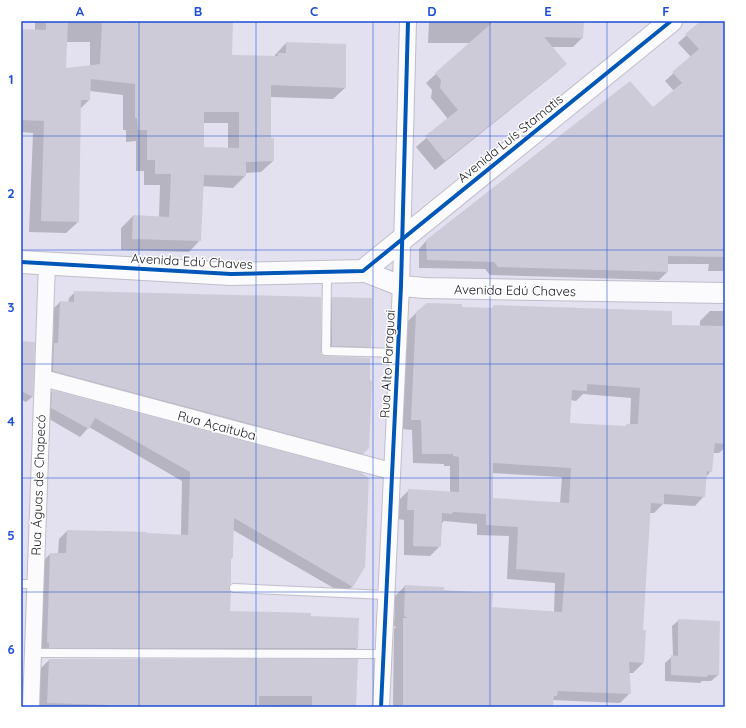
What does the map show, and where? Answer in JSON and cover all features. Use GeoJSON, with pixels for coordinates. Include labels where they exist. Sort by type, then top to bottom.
{"type":"FeatureCollection","features":[{"type":"Feature","properties":{"kind":"main road","name":"Avenida Luís Stamatis"},"geometry":{"type":"LineString","coordinates":[[363,271],[671,21]]}},
{"type":"Feature","properties":{"kind":"main road","name":"Avenida Edú Chaves"},"geometry":{"type":"LineString","coordinates":[[21,262],[231,274],[363,271]]}},
{"type":"Feature","properties":{"kind":"street","name":"Rua Alto Paraguai"},"geometry":{"type":"LineString","coordinates":[[381,707],[391,471],[401,286],[408,21]]}},
{"type":"Feature","properties":{"kind":"street","name":"Rua Águas de Chapecó"},"geometry":{"type":"LineString","coordinates":[[31,707],[33,653],[28,584],[42,378],[47,263]]}},
{"type":"Feature","properties":{"kind":"street","name":"Avenida Edú Chaves"},"geometry":{"type":"LineString","coordinates":[[363,271],[401,286],[425,288],[725,293]]}},
{"type":"Feature","properties":{"kind":"street","name":"Rua Açaituba"},"geometry":{"type":"LineString","coordinates":[[42,378],[391,471]]}},
{"type":"Feature","properties":{"kind":"lane"},"geometry":{"type":"LineString","coordinates":[[327,272],[326,351],[398,353]]}},
{"type":"Feature","properties":{"kind":"lane"},"geometry":{"type":"LineString","coordinates":[[234,588],[386,595]]}},
{"type":"Feature","properties":{"kind":"lane"},"geometry":{"type":"LineString","coordinates":[[33,653],[383,654]]}},
{"type":"Feature","properties":{"kind":"building"},"geometry":{"type":"Polygon","coordinates":[[[46,21],[68,21],[66,68],[100,64],[102,21],[233,21],[232,55],[278,56],[278,53],[286,53],[286,42],[346,44],[346,88],[271,85],[271,138],[274,138],[274,161],[246,162],[246,176],[204,175],[201,241],[132,239],[133,215],[169,217],[171,174],[155,174],[155,160],[147,160],[147,130],[138,130],[137,118],[135,118],[135,84],[91,79],[90,100],[81,100],[79,222],[41,221],[44,121],[21,120],[21,29],[46,30],[46,21]],[[204,112],[204,147],[239,148],[239,112],[204,112]]]}},
{"type":"Feature","properties":{"kind":"building"},"geometry":{"type":"Polygon","coordinates":[[[494,21],[584,21],[583,38],[544,37],[567,64],[445,161],[425,136],[458,110],[440,88],[441,80],[435,73],[494,21]]]}},
{"type":"Feature","properties":{"kind":"building"},"geometry":{"type":"Polygon","coordinates":[[[701,21],[725,21],[725,257],[668,256],[668,272],[498,267],[494,262],[427,260],[426,240],[630,81],[653,107],[682,83],[672,72],[699,49],[685,34],[701,21]]]}},
{"type":"Feature","properties":{"kind":"building"},"geometry":{"type":"Polygon","coordinates":[[[74,291],[321,297],[321,354],[326,356],[370,358],[370,380],[372,381],[369,448],[363,454],[53,371],[54,343],[58,343],[60,301],[74,302],[74,291]]]}},
{"type":"Feature","properties":{"kind":"building"},"geometry":{"type":"Polygon","coordinates":[[[332,297],[372,298],[371,347],[332,346],[332,297]]]}},
{"type":"Feature","properties":{"kind":"building"},"geometry":{"type":"Polygon","coordinates":[[[427,303],[462,304],[462,307],[493,308],[494,305],[672,311],[672,325],[725,326],[725,444],[715,443],[712,472],[707,471],[705,497],[664,494],[664,504],[651,503],[643,630],[646,630],[644,663],[629,662],[631,694],[558,691],[557,696],[554,696],[553,707],[403,707],[403,618],[408,618],[404,616],[405,585],[444,587],[444,590],[493,593],[492,607],[562,612],[565,573],[516,569],[518,527],[486,525],[486,514],[453,512],[452,514],[442,513],[441,547],[413,546],[414,510],[407,510],[408,489],[459,492],[459,457],[453,456],[453,454],[422,454],[421,420],[411,420],[416,312],[427,303]],[[587,384],[587,391],[572,390],[570,423],[626,426],[626,424],[638,424],[640,388],[587,384]],[[493,463],[493,498],[569,503],[571,468],[493,463]]]}},
{"type":"Feature","properties":{"kind":"building"},"geometry":{"type":"Polygon","coordinates":[[[21,341],[35,342],[33,397],[21,391],[21,341]]]}},
{"type":"Feature","properties":{"kind":"building"},"geometry":{"type":"Polygon","coordinates":[[[52,390],[360,472],[369,478],[365,567],[353,587],[234,518],[233,558],[231,558],[231,584],[229,587],[231,592],[230,611],[311,613],[311,616],[359,618],[358,648],[49,648],[49,643],[47,643],[50,553],[66,553],[67,530],[147,532],[188,535],[190,472],[95,418],[89,429],[51,408],[52,390]]]}},
{"type":"Feature","properties":{"kind":"building"},"geometry":{"type":"Polygon","coordinates":[[[678,619],[720,621],[719,675],[708,675],[707,677],[671,675],[671,655],[678,656],[678,619]]]}},
{"type":"Feature","properties":{"kind":"building"},"geometry":{"type":"Polygon","coordinates":[[[49,659],[358,659],[356,707],[312,707],[312,696],[259,696],[259,707],[108,707],[108,705],[47,703],[49,659]]]}},
{"type":"Feature","properties":{"kind":"cycle path"},"geometry":{"type":"LineString","coordinates":[[381,707],[401,286],[408,21]]}},
{"type":"Feature","properties":{"kind":"cycle path"},"geometry":{"type":"LineString","coordinates":[[21,262],[231,274],[363,271],[671,21]]}}]}
